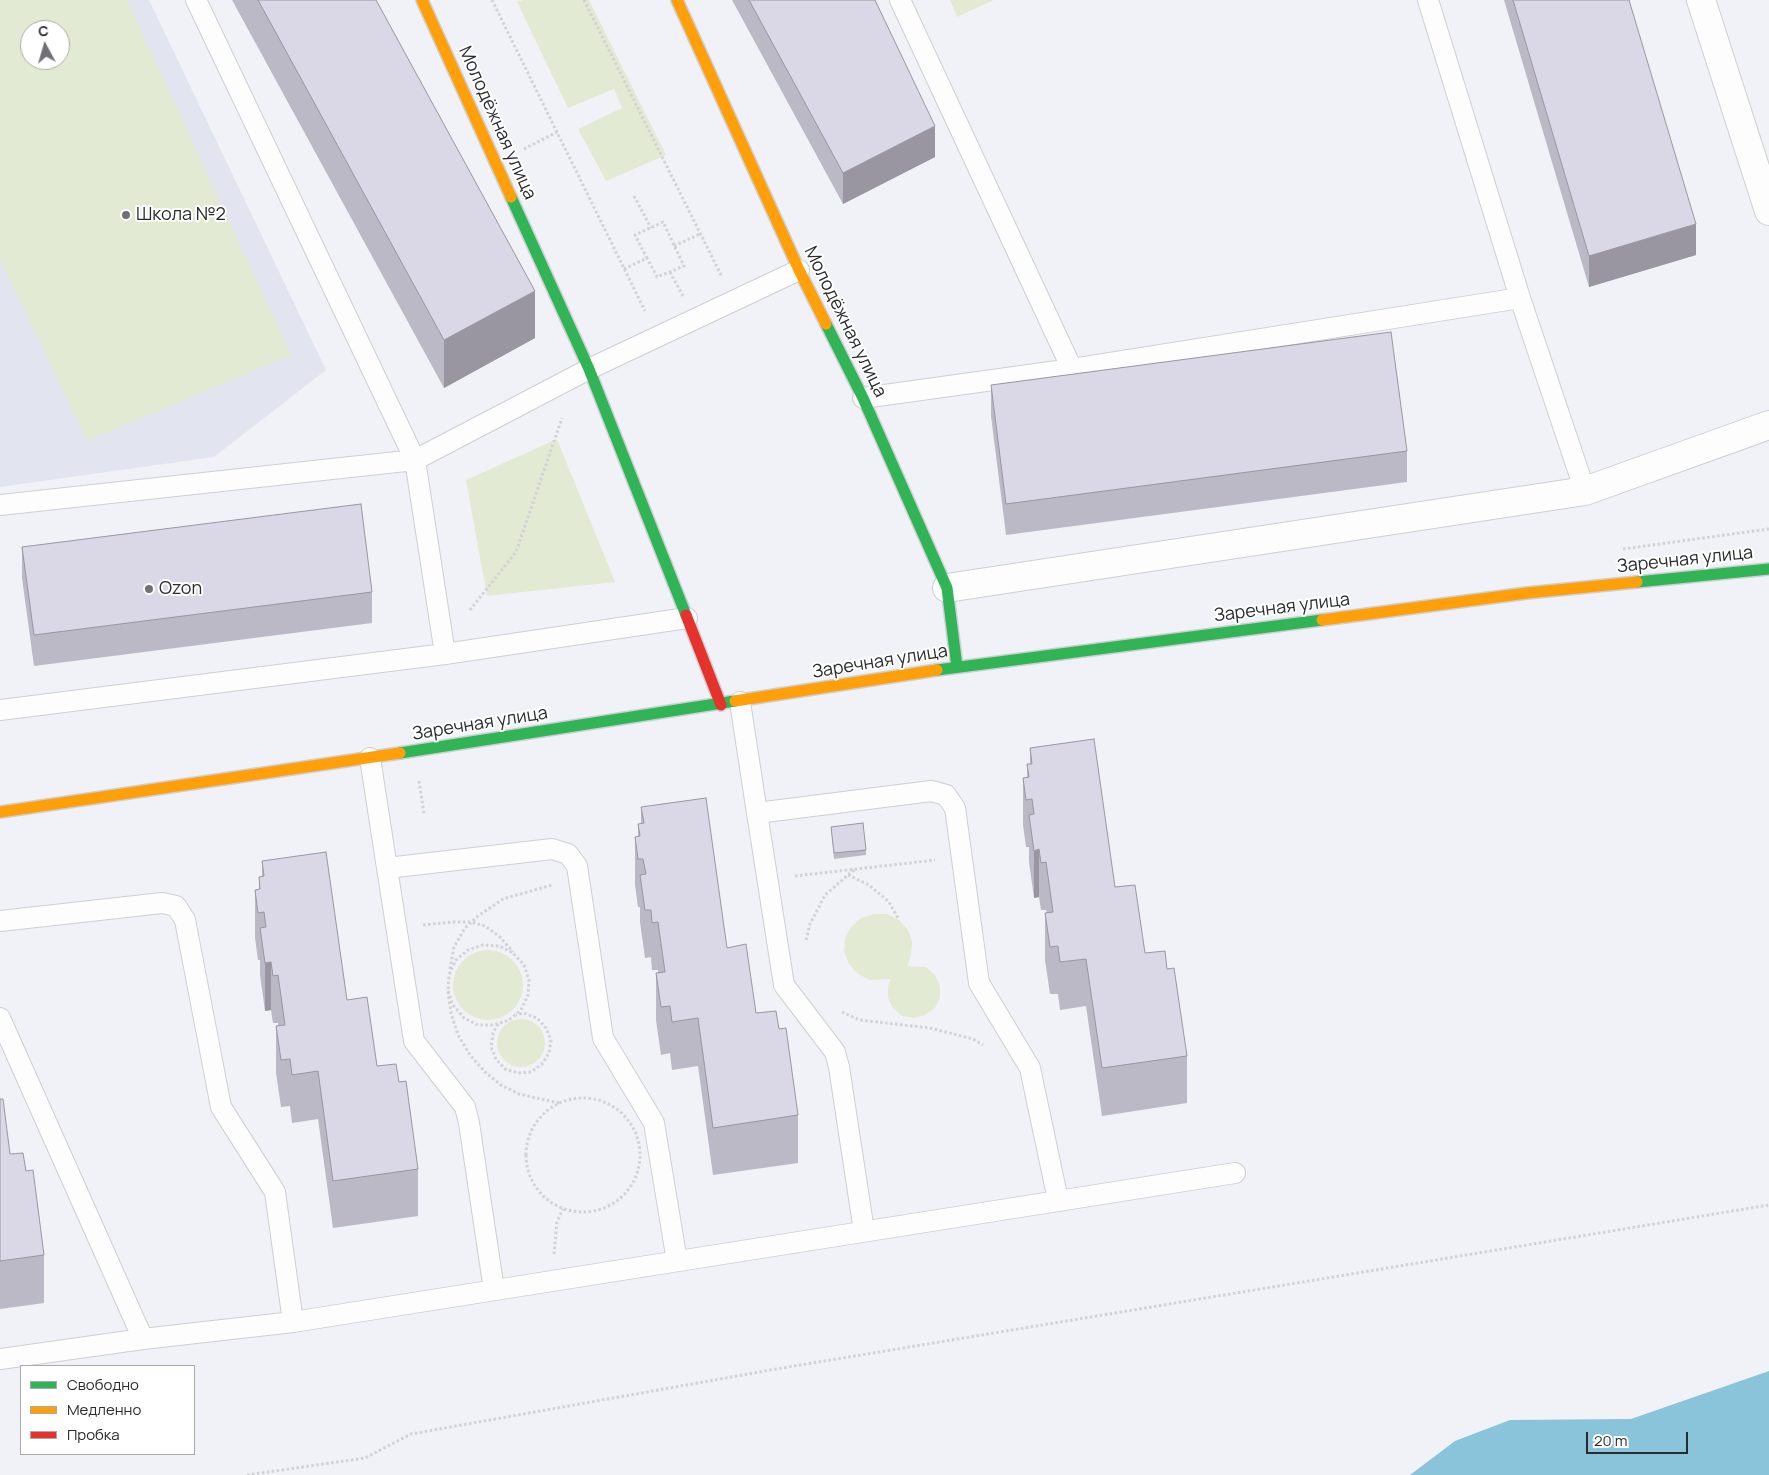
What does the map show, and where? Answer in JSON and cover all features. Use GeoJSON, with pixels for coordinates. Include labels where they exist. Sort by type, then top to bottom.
{"type":"FeatureCollection","features":[{"type":"Feature","properties":{"kind":"street","name":"Молодёжная улица"},"geometry":{"type":"LineString","coordinates":[[422,0],[589,369],[687,618],[731,703]]}},
{"type":"Feature","properties":{"kind":"street","name":"Молодёжная улица"},"geometry":{"type":"LineString","coordinates":[[677,0],[799,270],[863,398],[947,588],[957,667]]}},
{"type":"Feature","properties":{"kind":"street"},"geometry":{"type":"LineString","coordinates":[[1702,0],[1769,211]]}},
{"type":"Feature","properties":{"kind":"street"},"geometry":{"type":"LineString","coordinates":[[947,588],[1585,491],[1769,425]]}},
{"type":"Feature","properties":{"kind":"street","name":"Заречная улица"},"geometry":{"type":"LineString","coordinates":[[0,812],[370,758],[957,667],[1527,593],[1769,569]]}},
{"type":"Feature","properties":{"kind":"lane"},"geometry":{"type":"LineString","coordinates":[[196,0],[415,460],[445,654]]}},
{"type":"Feature","properties":{"kind":"lane"},"geometry":{"type":"LineString","coordinates":[[900,0],[1072,370]]}},
{"type":"Feature","properties":{"kind":"lane"},"geometry":{"type":"LineString","coordinates":[[1428,0],[1520,298],[1585,491]]}},
{"type":"Feature","properties":{"kind":"lane"},"geometry":{"type":"LineString","coordinates":[[0,505],[415,460],[589,369],[799,270]]}},
{"type":"Feature","properties":{"kind":"lane"},"geometry":{"type":"LineString","coordinates":[[863,398],[1072,370],[1520,298]]}},
{"type":"Feature","properties":{"kind":"lane"},"geometry":{"type":"LineString","coordinates":[[0,710],[445,654],[687,618]]}},
{"type":"Feature","properties":{"kind":"lane"},"geometry":{"type":"LineString","coordinates":[[731,703],[757,812],[784,985],[831,1046],[837,1059],[864,1231]]}},
{"type":"Feature","properties":{"kind":"lane"},"geometry":{"type":"LineString","coordinates":[[370,758],[414,1041],[465,1108],[469,1123],[494,1290]]}},
{"type":"Feature","properties":{"kind":"lane"},"geometry":{"type":"LineString","coordinates":[[757,812],[930,791],[946,795],[955,808],[979,983],[1030,1068],[1058,1200]]}},
{"type":"Feature","properties":{"kind":"lane"},"geometry":{"type":"LineString","coordinates":[[387,868],[552,850],[568,854],[577,866],[602,1038],[654,1123],[678,1260]]}},
{"type":"Feature","properties":{"kind":"lane"},"geometry":{"type":"LineString","coordinates":[[0,922],[162,903],[176,906],[185,920],[221,1107],[275,1192],[293,1322]]}},
{"type":"Feature","properties":{"kind":"lane"},"geometry":{"type":"LineString","coordinates":[[0,1018],[143,1339]]}},
{"type":"Feature","properties":{"kind":"lane"},"geometry":{"type":"LineString","coordinates":[[0,1359],[143,1339],[293,1322],[1235,1173]]}},
{"type":"Feature","properties":{"kind":"path"},"geometry":{"type":"LineString","coordinates":[[492,0],[658,336]]}},
{"type":"Feature","properties":{"kind":"path"},"geometry":{"type":"LineString","coordinates":[[584,0],[726,286]]}},
{"type":"Feature","properties":{"kind":"path"},"geometry":{"type":"LineString","coordinates":[[634,196],[651,228]]}},
{"type":"Feature","properties":{"kind":"path"},"geometry":{"type":"LineString","coordinates":[[663,222],[684,266],[657,277],[635,235],[651,228],[663,222]]}},
{"type":"Feature","properties":{"kind":"path"},"geometry":{"type":"LineString","coordinates":[[674,246],[700,234]]}},
{"type":"Feature","properties":{"kind":"path"},"geometry":{"type":"LineString","coordinates":[[624,269],[647,258]]}},
{"type":"Feature","properties":{"kind":"path"},"geometry":{"type":"LineString","coordinates":[[670,272],[687,304]]}},
{"type":"Feature","properties":{"kind":"path"},"geometry":{"type":"LineString","coordinates":[[470,610],[516,552],[562,418]]}},
{"type":"Feature","properties":{"kind":"path"},"geometry":{"type":"LineString","coordinates":[[419,776],[424,814]]}},
{"type":"Feature","properties":{"kind":"path"},"geometry":{"type":"LineString","coordinates":[[767,880],[962,856]]}},
{"type":"Feature","properties":{"kind":"path"},"geometry":{"type":"LineString","coordinates":[[804,947],[810,924],[824,895],[855,869]]}},
{"type":"Feature","properties":{"kind":"path"},"geometry":{"type":"LineString","coordinates":[[848,875],[869,885],[889,902],[899,920]]}},
{"type":"Feature","properties":{"kind":"path"},"geometry":{"type":"LineString","coordinates":[[558,1103],[519,1094],[501,1085],[485,1072],[470,1055],[458,1035],[451,1013],[448,990],[449,975],[454,947],[465,928],[471,922],[503,899],[534,889],[579,879]]}},
{"type":"Feature","properties":{"kind":"path"},"geometry":{"type":"LineString","coordinates":[[396,928],[454,922],[471,922],[485,926],[500,937],[524,965],[529,980],[528,995],[521,1010],[509,1020],[499,1024],[478,1025],[464,1018],[453,1006],[448,990]]}},
{"type":"Feature","properties":{"kind":"path"},"geometry":{"type":"LineString","coordinates":[[449,975],[456,960],[468,950],[483,945],[499,946],[513,953]]}},
{"type":"Feature","properties":{"kind":"path"},"geometry":{"type":"LineString","coordinates":[[835,1009],[860,1020],[930,1028],[973,1039],[986,1047]]}},
{"type":"Feature","properties":{"kind":"path"},"geometry":{"type":"LineString","coordinates":[[499,1024],[492,1034],[491,1047],[496,1060],[505,1069],[518,1073],[531,1072],[546,1059],[551,1040],[546,1028],[537,1018],[524,1014],[515,1015]]}},
{"type":"Feature","properties":{"kind":"path"},"geometry":{"type":"LineString","coordinates":[[576,1098],[594,1099],[611,1105],[625,1116],[635,1131],[640,1149],[639,1167],[633,1184],[622,1198],[607,1208],[589,1213],[572,1212],[554,1206],[540,1195],[530,1180],[525,1162],[526,1144],[532,1127],[543,1113],[558,1103],[576,1098]]}},
{"type":"Feature","properties":{"kind":"path"},"geometry":{"type":"LineString","coordinates":[[248,1475],[365,1458],[411,1434],[440,1428],[772,1370],[1769,1205]]}},
{"type":"Feature","properties":{"kind":"path"},"geometry":{"type":"LineString","coordinates":[[554,1256],[557,1222],[564,1209]]}},
{"type":"Feature","properties":{"kind":"shaded area","name":"Школа №2"},"geometry":{"type":"Polygon","coordinates":[[[0,0],[149,0],[326,370],[214,457],[0,487],[0,0]]]}},
{"type":"Feature","properties":{"kind":"green space","name":"Школа №2"},"geometry":{"type":"Polygon","coordinates":[[[0,0],[127,0],[291,355],[87,441],[0,259],[0,0]]]}},
{"type":"Feature","properties":{"kind":"green space"},"geometry":{"type":"Polygon","coordinates":[[[523,0],[589,0],[666,155],[606,181],[578,129],[622,108],[614,89],[568,108],[517,2],[523,0]]]}},
{"type":"Feature","properties":{"kind":"green space"},"geometry":{"type":"Polygon","coordinates":[[[950,0],[994,0],[957,17],[950,0]]]}},
{"type":"Feature","properties":{"kind":"green space"},"geometry":{"type":"Polygon","coordinates":[[[557,439],[615,582],[487,596],[466,480],[557,439]]]}},
{"type":"Feature","properties":{"kind":"green space"},"geometry":{"type":"Polygon","coordinates":[[[874,914],[887,914],[899,920],[908,930],[912,942],[911,956],[907,966],[926,967],[935,975],[940,986],[940,998],[935,1008],[925,1015],[914,1018],[902,1016],[893,1008],[888,998],[888,986],[891,979],[870,980],[858,974],[849,964],[844,952],[845,938],[851,927],[861,918],[874,914]]]}},
{"type":"Feature","properties":{"kind":"green space"},"geometry":{"type":"Polygon","coordinates":[[[488,950],[501,953],[513,960],[520,972],[523,985],[520,998],[513,1010],[501,1017],[488,1020],[475,1017],[463,1010],[456,998],[453,985],[456,972],[463,960],[475,953],[488,950]]]}},
{"type":"Feature","properties":{"kind":"green space"},"geometry":{"type":"Polygon","coordinates":[[[516,1019],[526,1019],[538,1026],[545,1038],[545,1048],[538,1060],[526,1067],[516,1067],[508,1063],[501,1056],[497,1048],[497,1038],[501,1030],[508,1023],[516,1019]]]}},
{"type":"Feature","properties":{"kind":"water"},"geometry":{"type":"Polygon","coordinates":[[[1769,1371],[1769,1475],[1410,1475],[1455,1441],[1510,1420],[1631,1419],[1769,1371]]]}},
{"type":"Feature","properties":{"kind":"building"},"geometry":{"type":"Polygon","coordinates":[[[258,0],[376,0],[535,291],[444,340],[258,0]]]}},
{"type":"Feature","properties":{"kind":"building"},"geometry":{"type":"Polygon","coordinates":[[[749,0],[875,0],[935,126],[843,173],[749,0]]]}},
{"type":"Feature","properties":{"kind":"building"},"geometry":{"type":"Polygon","coordinates":[[[1513,0],[1629,0],[1696,224],[1589,256],[1513,0]]]}},
{"type":"Feature","properties":{"kind":"building"},"geometry":{"type":"Polygon","coordinates":[[[1391,332],[1407,451],[1006,504],[991,385],[1391,332]]]}},
{"type":"Feature","properties":{"kind":"building"},"geometry":{"type":"Polygon","coordinates":[[[361,504],[372,592],[34,635],[22,547],[361,504]]]}},
{"type":"Feature","properties":{"kind":"building"},"geometry":{"type":"Polygon","coordinates":[[[1094,739],[1115,887],[1135,885],[1145,953],[1165,951],[1167,969],[1174,968],[1187,1056],[1102,1068],[1086,959],[1060,962],[1058,946],[1050,947],[1045,913],[1053,912],[1046,862],[1041,863],[1039,849],[1034,851],[1029,815],[1034,814],[1032,799],[1026,800],[1023,778],[1029,777],[1027,764],[1032,764],[1030,748],[1094,739]]]}},
{"type":"Feature","properties":{"kind":"building"},"geometry":{"type":"Polygon","coordinates":[[[706,798],[727,948],[746,944],[756,1013],[776,1011],[779,1029],[786,1028],[798,1115],[713,1128],[698,1018],[672,1022],[670,1006],[661,1007],[656,973],[665,972],[658,922],[652,923],[651,910],[645,910],[640,875],[646,874],[643,859],[638,859],[635,837],[640,836],[638,824],[644,823],[641,807],[706,798]]]}},
{"type":"Feature","properties":{"kind":"building"},"geometry":{"type":"Polygon","coordinates":[[[863,823],[866,850],[834,853],[831,827],[863,823]]]}},
{"type":"Feature","properties":{"kind":"building"},"geometry":{"type":"Polygon","coordinates":[[[326,852],[347,1000],[367,997],[377,1066],[396,1064],[399,1082],[406,1081],[418,1169],[333,1181],[318,1071],[292,1075],[290,1059],[281,1060],[276,1026],[285,1025],[278,975],[273,976],[271,962],[265,963],[260,928],[266,927],[264,912],[258,913],[255,890],[260,889],[259,877],[264,876],[262,861],[326,852]]]}},
{"type":"Feature","properties":{"kind":"building"},"geometry":{"type":"Polygon","coordinates":[[[0,1099],[3,1099],[10,1154],[23,1153],[26,1171],[33,1170],[44,1255],[0,1261],[0,1099]]]}},
{"type":"Feature","properties":{"kind":"traffic: fast"},"geometry":{"type":"LineString","coordinates":[[511,197],[589,369],[686,615]]}},
{"type":"Feature","properties":{"kind":"traffic: fast"},"geometry":{"type":"LineString","coordinates":[[826,324],[863,398],[947,588],[957,667]]}},
{"type":"Feature","properties":{"kind":"traffic: fast"},"geometry":{"type":"LineString","coordinates":[[1637,582],[1769,569]]}},
{"type":"Feature","properties":{"kind":"traffic: fast"},"geometry":{"type":"LineString","coordinates":[[937,670],[1322,620]]}},
{"type":"Feature","properties":{"kind":"traffic: fast"},"geometry":{"type":"LineString","coordinates":[[400,753],[735,701]]}},
{"type":"Feature","properties":{"kind":"traffic: slow"},"geometry":{"type":"LineString","coordinates":[[422,0],[511,197]]}},
{"type":"Feature","properties":{"kind":"traffic: slow"},"geometry":{"type":"LineString","coordinates":[[677,0],[799,270],[826,324]]}},
{"type":"Feature","properties":{"kind":"traffic: slow"},"geometry":{"type":"LineString","coordinates":[[1322,620],[1527,593],[1637,582]]}},
{"type":"Feature","properties":{"kind":"traffic: slow"},"geometry":{"type":"LineString","coordinates":[[735,701],[937,670]]}},
{"type":"Feature","properties":{"kind":"traffic: slow"},"geometry":{"type":"LineString","coordinates":[[0,812],[400,753]]}},
{"type":"Feature","properties":{"kind":"traffic: jam"},"geometry":{"type":"LineString","coordinates":[[686,615],[721,705]]}},
{"type":"Feature","properties":{"kind":"place","name":"Школа №2"},"geometry":{"type":"Point","coordinates":[126,215]}},
{"type":"Feature","properties":{"kind":"place","name":"Ozon"},"geometry":{"type":"Point","coordinates":[149,589]}}]}
